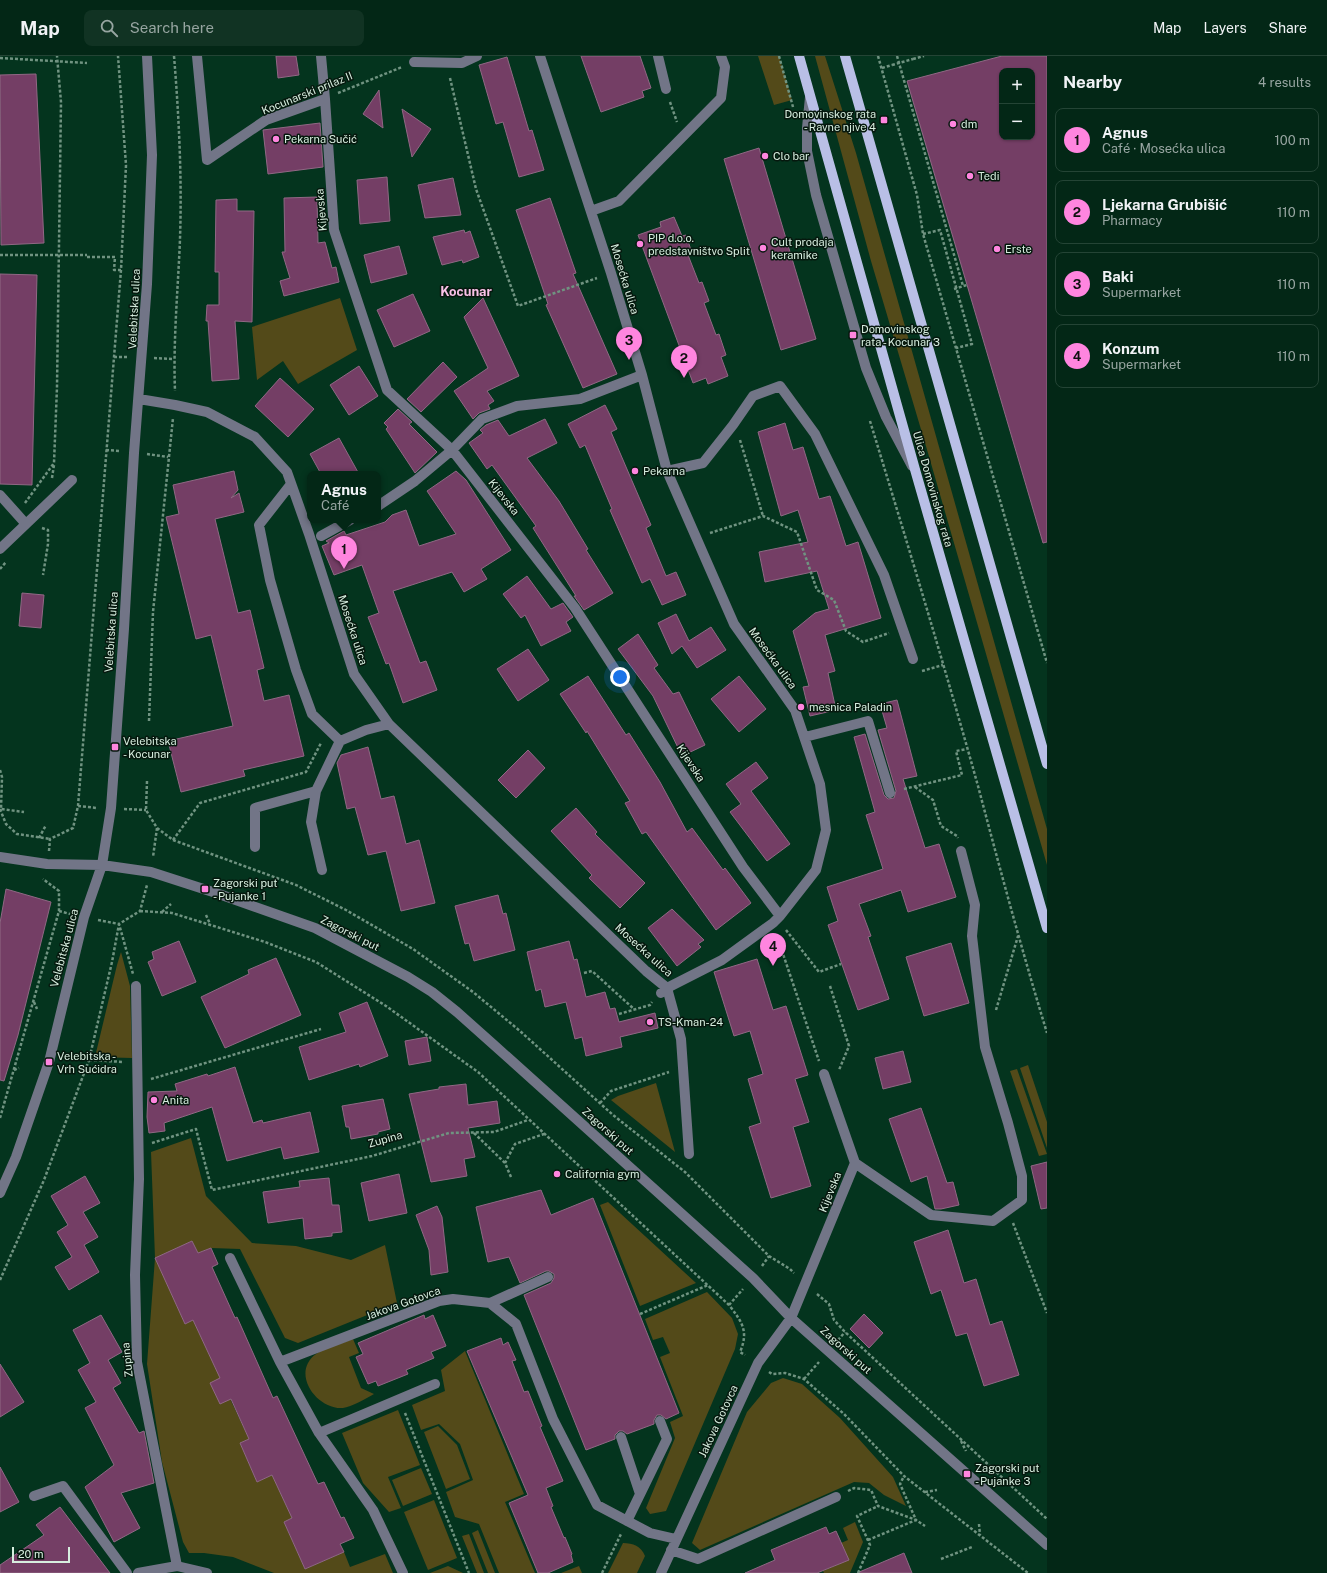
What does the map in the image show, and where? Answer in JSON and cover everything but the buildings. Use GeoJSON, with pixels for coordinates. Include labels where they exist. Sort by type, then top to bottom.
{"type":"FeatureCollection","features":[{"type":"Feature","properties":{"kind":"main road","name":"Ulica Domovinskog rata"},"geometry":{"type":"LineString","coordinates":[[799,56],[916,473],[1047,928]]}},
{"type":"Feature","properties":{"kind":"main road"},"geometry":{"type":"LineString","coordinates":[[845,56],[1047,764]]}},
{"type":"Feature","properties":{"kind":"street","name":"Velebitska ulica"},"geometry":{"type":"LineString","coordinates":[[0,1192],[16,1158],[49,1062],[84,917],[102,865],[111,808],[124,629],[134,453],[148,284],[152,155],[146,56]]}},
{"type":"Feature","properties":{"kind":"street","name":"Kocunarski prilaz II"},"geometry":{"type":"LineString","coordinates":[[197,56],[207,160],[266,120],[325,99]]}},
{"type":"Feature","properties":{"kind":"street","name":"Kijevska"},"geometry":{"type":"LineString","coordinates":[[321,56],[334,230],[387,390],[452,450],[575,608],[777,919]]}},
{"type":"Feature","properties":{"kind":"street"},"geometry":{"type":"LineString","coordinates":[[414,62],[462,64],[476,56]]}},
{"type":"Feature","properties":{"kind":"street","name":"Mosećka ulica"},"geometry":{"type":"LineString","coordinates":[[139,399],[207,412],[255,437],[287,472],[309,534],[354,674],[389,724],[646,971],[664,991],[722,960],[777,919],[816,870],[826,830],[820,784],[795,710],[734,624],[667,471],[642,376],[611,273],[540,56]]}},
{"type":"Feature","properties":{"kind":"street"},"geometry":{"type":"LineString","coordinates":[[658,56],[666,89]]}},
{"type":"Feature","properties":{"kind":"street"},"geometry":{"type":"LineString","coordinates":[[591,211],[619,201],[721,98],[725,67],[722,56]]}},
{"type":"Feature","properties":{"kind":"street"},"geometry":{"type":"LineString","coordinates":[[810,97],[807,128],[807,151],[816,195],[866,368],[890,424],[916,473]]}},
{"type":"Feature","properties":{"kind":"street"},"geometry":{"type":"LineString","coordinates":[[381,504],[415,481],[452,450],[482,419],[517,406],[580,399],[642,376]]}},
{"type":"Feature","properties":{"kind":"street"},"geometry":{"type":"LineString","coordinates":[[667,471],[703,463],[753,396],[780,386],[816,434],[884,575],[913,659]]}},
{"type":"Feature","properties":{"kind":"street"},"geometry":{"type":"LineString","coordinates":[[0,550],[26,523],[72,480]]}},
{"type":"Feature","properties":{"kind":"street"},"geometry":{"type":"LineString","coordinates":[[291,484],[259,525],[270,580],[296,670],[312,714],[340,741]]}},
{"type":"Feature","properties":{"kind":"street"},"geometry":{"type":"LineString","coordinates":[[0,495],[26,523]]}},
{"type":"Feature","properties":{"kind":"street"},"geometry":{"type":"LineString","coordinates":[[321,536],[345,523]]}},
{"type":"Feature","properties":{"kind":"street"},"geometry":{"type":"LineString","coordinates":[[805,738],[868,721],[890,793]]}},
{"type":"Feature","properties":{"kind":"street"},"geometry":{"type":"LineString","coordinates":[[322,870],[311,822],[316,791],[340,741],[366,730],[389,724]]}},
{"type":"Feature","properties":{"kind":"street"},"geometry":{"type":"LineString","coordinates":[[255,847],[255,808],[316,791]]}},
{"type":"Feature","properties":{"kind":"street"},"geometry":{"type":"LineString","coordinates":[[855,1163],[931,1215],[993,1221],[1022,1200],[1022,1176],[985,1047],[972,936],[975,905],[961,851]]}},
{"type":"Feature","properties":{"kind":"street","name":"Zagorski put"},"geometry":{"type":"LineString","coordinates":[[0,857],[47,864],[102,865],[151,872],[315,928],[408,977],[432,992],[494,1044],[753,1278],[791,1318],[1047,1545]]}},
{"type":"Feature","properties":{"kind":"street","name":"Zupina"},"geometry":{"type":"LineString","coordinates":[[136,986],[139,1148],[135,1275],[137,1362],[177,1566]]}},
{"type":"Feature","properties":{"kind":"street"},"geometry":{"type":"LineString","coordinates":[[664,991],[681,1039],[689,1154]]}},
{"type":"Feature","properties":{"kind":"street","name":"Kijevska"},"geometry":{"type":"LineString","coordinates":[[791,1318],[855,1163],[824,1074]]}},
{"type":"Feature","properties":{"kind":"street"},"geometry":{"type":"LineString","coordinates":[[230,1258],[280,1362],[319,1433],[372,1510],[403,1573]]}},
{"type":"Feature","properties":{"kind":"street"},"geometry":{"type":"LineString","coordinates":[[548,1277],[490,1303],[516,1324],[553,1419],[597,1505],[650,1533],[676,1539]]}},
{"type":"Feature","properties":{"kind":"street","name":"Jakova Gotovca"},"geometry":{"type":"LineString","coordinates":[[280,1362],[439,1301],[453,1299],[490,1303]]}},
{"type":"Feature","properties":{"kind":"street","name":"Jakova Gotovca"},"geometry":{"type":"LineString","coordinates":[[661,1573],[758,1363],[791,1318]]}},
{"type":"Feature","properties":{"kind":"street"},"geometry":{"type":"LineString","coordinates":[[319,1433],[435,1384]]}},
{"type":"Feature","properties":{"kind":"street"},"geometry":{"type":"LineString","coordinates":[[627,1521],[667,1439],[660,1421]]}},
{"type":"Feature","properties":{"kind":"street"},"geometry":{"type":"LineString","coordinates":[[621,1437],[640,1494]]}},
{"type":"Feature","properties":{"kind":"street"},"geometry":{"type":"LineString","coordinates":[[34,1496],[63,1486],[127,1573]]}},
{"type":"Feature","properties":{"kind":"street"},"geometry":{"type":"LineString","coordinates":[[671,1550],[698,1559],[836,1497]]}},
{"type":"Feature","properties":{"kind":"street"},"geometry":{"type":"LineString","coordinates":[[138,1573],[177,1566],[207,1573]]}},
{"type":"Feature","properties":{"kind":"path"},"geometry":{"type":"LineString","coordinates":[[21,508],[54,463],[61,102],[57,56]]}},
{"type":"Feature","properties":{"kind":"path"},"geometry":{"type":"LineString","coordinates":[[0,770],[2,777],[0,809],[6,824],[17,834],[50,839],[73,828],[78,806],[121,270],[126,165],[118,56]]}},
{"type":"Feature","properties":{"kind":"path"},"geometry":{"type":"LineString","coordinates":[[779,56],[794,112]]}},
{"type":"Feature","properties":{"kind":"path"},"geometry":{"type":"LineString","coordinates":[[878,56],[917,195],[923,234],[1047,663]]}},
{"type":"Feature","properties":{"kind":"path"},"geometry":{"type":"LineString","coordinates":[[897,56],[963,286]]}},
{"type":"Feature","properties":{"kind":"path"},"geometry":{"type":"LineString","coordinates":[[882,68],[924,56]]}},
{"type":"Feature","properties":{"kind":"path"},"geometry":{"type":"LineString","coordinates":[[0,58],[87,63]]}},
{"type":"Feature","properties":{"kind":"path","name":"Kocunarski prilaz II"},"geometry":{"type":"LineString","coordinates":[[325,99],[414,62]]}},
{"type":"Feature","properties":{"kind":"path"},"geometry":{"type":"LineString","coordinates":[[447,63],[476,189],[518,306],[611,273]]}},
{"type":"Feature","properties":{"kind":"path"},"geometry":{"type":"LineString","coordinates":[[666,89],[683,137]]}},
{"type":"Feature","properties":{"kind":"path"},"geometry":{"type":"LineString","coordinates":[[923,234],[940,230],[955,288],[972,344],[956,348]]}},
{"type":"Feature","properties":{"kind":"path"},"geometry":{"type":"LineString","coordinates":[[0,256],[59,255],[115,257],[114,270],[121,270]]}},
{"type":"Feature","properties":{"kind":"path"},"geometry":{"type":"LineString","coordinates":[[955,288],[967,285]]}},
{"type":"Feature","properties":{"kind":"path"},"geometry":{"type":"LineString","coordinates":[[868,415],[967,748],[1018,936],[1047,1033]]}},
{"type":"Feature","properties":{"kind":"path"},"geometry":{"type":"LineString","coordinates":[[735,422],[763,516]]}},
{"type":"Feature","properties":{"kind":"path"},"geometry":{"type":"LineString","coordinates":[[696,537],[763,516],[797,532],[817,590],[834,600],[846,631],[863,642],[903,629]]}},
{"type":"Feature","properties":{"kind":"path"},"geometry":{"type":"LineString","coordinates":[[39,527],[48,530],[48,544],[43,575]]}},
{"type":"Feature","properties":{"kind":"path"},"geometry":{"type":"LineString","coordinates":[[0,569],[10,559]]}},
{"type":"Feature","properties":{"kind":"path"},"geometry":{"type":"LineString","coordinates":[[173,840],[200,803],[306,772],[327,729]]}},
{"type":"Feature","properties":{"kind":"path"},"geometry":{"type":"LineString","coordinates":[[890,793],[962,775],[956,751],[967,748]]}},
{"type":"Feature","properties":{"kind":"path"},"geometry":{"type":"LineString","coordinates":[[140,911],[151,872],[157,828],[146,810],[147,781]]}},
{"type":"Feature","properties":{"kind":"path"},"geometry":{"type":"LineString","coordinates":[[914,787],[933,800],[941,826],[957,836],[961,851]]}},
{"type":"Feature","properties":{"kind":"path"},"geometry":{"type":"LineString","coordinates":[[0,809],[24,812]]}},
{"type":"Feature","properties":{"kind":"path"},"geometry":{"type":"LineString","coordinates":[[39,838],[46,825]]}},
{"type":"Feature","properties":{"kind":"path"},"geometry":{"type":"LineString","coordinates":[[0,1118],[60,911],[59,891],[43,879],[47,864],[50,839]]}},
{"type":"Feature","properties":{"kind":"path"},"geometry":{"type":"LineString","coordinates":[[162,913],[171,904]]}},
{"type":"Feature","properties":{"kind":"path"},"geometry":{"type":"LineString","coordinates":[[0,1280],[44,1180],[89,1060],[120,924],[140,911],[172,913],[266,942],[316,962],[386,1006],[478,1072],[729,1305],[742,1322],[744,1344],[740,1352],[772,1374],[785,1373],[804,1379],[844,1414],[904,1476],[1028,1573]]}},
{"type":"Feature","properties":{"kind":"path"},"geometry":{"type":"LineString","coordinates":[[206,915],[210,925]]}},
{"type":"Feature","properties":{"kind":"path"},"geometry":{"type":"LineString","coordinates":[[777,919],[819,972],[841,964]]}},
{"type":"Feature","properties":{"kind":"path"},"geometry":{"type":"LineString","coordinates":[[777,919],[797,998],[817,1056]]}},
{"type":"Feature","properties":{"kind":"path"},"geometry":{"type":"LineString","coordinates":[[120,924],[136,986]]}},
{"type":"Feature","properties":{"kind":"path"},"geometry":{"type":"LineString","coordinates":[[994,1017],[1018,936]]}},
{"type":"Feature","properties":{"kind":"path"},"geometry":{"type":"LineString","coordinates":[[584,973],[592,971],[635,1010]]}},
{"type":"Feature","properties":{"kind":"path"},"geometry":{"type":"LineString","coordinates":[[830,986],[849,1046],[830,1091]]}},
{"type":"Feature","properties":{"kind":"path"},"geometry":{"type":"LineString","coordinates":[[619,1014],[650,1005],[664,991]]}},
{"type":"Feature","properties":{"kind":"path"},"geometry":{"type":"LineString","coordinates":[[33,1002],[37,1009]]}},
{"type":"Feature","properties":{"kind":"path"},"geometry":{"type":"LineString","coordinates":[[137,1084],[321,1029]]}},
{"type":"Feature","properties":{"kind":"path"},"geometry":{"type":"LineString","coordinates":[[89,1060],[137,1063]]}},
{"type":"Feature","properties":{"kind":"path"},"geometry":{"type":"LineString","coordinates":[[14,1071],[19,1068]]}},
{"type":"Feature","properties":{"kind":"path"},"geometry":{"type":"LineString","coordinates":[[600,1103],[611,1091],[657,1076]]}},
{"type":"Feature","properties":{"kind":"path"},"geometry":{"type":"LineString","coordinates":[[473,1133],[494,1132],[528,1120]]}},
{"type":"Feature","properties":{"kind":"path","name":"Zupina"},"geometry":{"type":"LineString","coordinates":[[139,1148],[196,1129],[212,1190],[372,1156],[449,1134],[473,1133]]}},
{"type":"Feature","properties":{"kind":"path"},"geometry":{"type":"LineString","coordinates":[[473,1133],[505,1162],[511,1177]]}},
{"type":"Feature","properties":{"kind":"path"},"geometry":{"type":"LineString","coordinates":[[505,1162],[515,1144],[544,1134]]}},
{"type":"Feature","properties":{"kind":"path"},"geometry":{"type":"LineString","coordinates":[[1008,1210],[1047,1313]]}},
{"type":"Feature","properties":{"kind":"path"},"geometry":{"type":"LineString","coordinates":[[640,1314],[708,1285]]}},
{"type":"Feature","properties":{"kind":"path"},"geometry":{"type":"LineString","coordinates":[[399,1399],[469,1573]]}},
{"type":"Feature","properties":{"kind":"path"},"geometry":{"type":"LineString","coordinates":[[960,1439],[966,1451]]}},
{"type":"Feature","properties":{"kind":"path"},"geometry":{"type":"LineString","coordinates":[[904,1476],[900,1484],[916,1520]]}},
{"type":"Feature","properties":{"kind":"path"},"geometry":{"type":"LineString","coordinates":[[1002,1484],[1013,1488]]}},
{"type":"Feature","properties":{"kind":"path"},"geometry":{"type":"LineString","coordinates":[[854,1488],[871,1490],[878,1506]]}},
{"type":"Feature","properties":{"kind":"path"},"geometry":{"type":"LineString","coordinates":[[924,1492],[936,1490]]}},
{"type":"Feature","properties":{"kind":"path"},"geometry":{"type":"LineString","coordinates":[[858,1573],[870,1545],[857,1516],[878,1506],[916,1520],[925,1526]]}},
{"type":"Feature","properties":{"kind":"path"},"geometry":{"type":"LineString","coordinates":[[868,1540],[916,1520]]}},
{"type":"Feature","properties":{"kind":"path"},"geometry":{"type":"LineString","coordinates":[[602,1573],[627,1521]]}},
{"type":"Feature","properties":{"kind":"path"},"geometry":{"type":"LineString","coordinates":[[979,1524],[980,1536]]}},
{"type":"Feature","properties":{"kind":"path"},"geometry":{"type":"LineString","coordinates":[[941,1559],[972,1547]]}},
{"type":"Feature","properties":{"kind":"shaded area"},"geometry":{"type":"Polygon","coordinates":[[[758,56],[779,56],[792,100],[774,105],[758,56]]]}},
{"type":"Feature","properties":{"kind":"shaded area"},"geometry":{"type":"Polygon","coordinates":[[[815,56],[825,56],[856,153],[1047,829],[1047,865],[871,261],[815,56]]]}},
{"type":"Feature","properties":{"kind":"shaded area"},"geometry":{"type":"Polygon","coordinates":[[[340,298],[357,350],[298,384],[283,361],[257,380],[252,327],[340,298]]]}},
{"type":"Feature","properties":{"kind":"shaded area"},"geometry":{"type":"Polygon","coordinates":[[[121,952],[130,986],[132,1058],[95,1057],[117,965],[121,952]]]}},
{"type":"Feature","properties":{"kind":"shaded area"},"geometry":{"type":"Polygon","coordinates":[[[1028,1065],[1047,1122],[1047,1148],[1020,1068],[1028,1065]]]}},
{"type":"Feature","properties":{"kind":"shaded area"},"geometry":{"type":"Polygon","coordinates":[[[1017,1069],[1047,1154],[1039,1156],[1010,1071],[1017,1069]]]}},
{"type":"Feature","properties":{"kind":"shaded area"},"geometry":{"type":"Polygon","coordinates":[[[656,1083],[675,1152],[611,1100],[618,1096],[656,1083]]]}},
{"type":"Feature","properties":{"kind":"shaded area"},"geometry":{"type":"Polygon","coordinates":[[[191,1138],[206,1196],[252,1243],[296,1246],[351,1260],[385,1245],[397,1303],[298,1343],[285,1338],[240,1249],[211,1248],[198,1253],[192,1241],[156,1258],[185,1324],[193,1320],[249,1439],[240,1443],[257,1482],[272,1475],[292,1518],[284,1522],[305,1569],[344,1552],[350,1567],[385,1554],[393,1573],[274,1573],[233,1557],[204,1553],[189,1553],[183,1542],[162,1462],[147,1364],[155,1258],[151,1152],[191,1138]]]}},
{"type":"Feature","properties":{"kind":"shaded area"},"geometry":{"type":"Polygon","coordinates":[[[608,1202],[696,1283],[640,1306],[600,1205],[608,1202]]]}},
{"type":"Feature","properties":{"kind":"shaded area"},"geometry":{"type":"Polygon","coordinates":[[[707,1292],[732,1318],[738,1334],[735,1349],[666,1511],[650,1514],[646,1508],[675,1438],[670,1422],[683,1416],[660,1357],[670,1353],[663,1337],[653,1340],[645,1319],[707,1292]]]}},
{"type":"Feature","properties":{"kind":"shaded area"},"geometry":{"type":"Polygon","coordinates":[[[353,1339],[359,1353],[349,1357],[361,1388],[374,1394],[343,1408],[333,1407],[316,1397],[310,1389],[306,1380],[306,1371],[309,1362],[316,1354],[353,1339]]]}},
{"type":"Feature","properties":{"kind":"shaded area"},"geometry":{"type":"Polygon","coordinates":[[[465,1351],[524,1494],[505,1502],[535,1573],[499,1573],[479,1524],[455,1517],[446,1492],[473,1480],[460,1444],[439,1424],[421,1430],[412,1405],[445,1391],[441,1370],[465,1351]]]}},
{"type":"Feature","properties":{"kind":"shaded area"},"geometry":{"type":"Polygon","coordinates":[[[783,1378],[802,1384],[840,1418],[893,1477],[906,1506],[884,1495],[869,1483],[854,1482],[700,1550],[692,1543],[747,1412],[771,1383],[783,1378]]]}},
{"type":"Feature","properties":{"kind":"shaded area"},"geometry":{"type":"Polygon","coordinates":[[[398,1410],[420,1465],[388,1477],[401,1508],[389,1512],[363,1483],[342,1433],[398,1410]]]}},
{"type":"Feature","properties":{"kind":"shaded area"},"geometry":{"type":"Polygon","coordinates":[[[438,1426],[457,1445],[470,1479],[446,1489],[424,1432],[438,1426]]]}},
{"type":"Feature","properties":{"kind":"shaded area"},"geometry":{"type":"Polygon","coordinates":[[[421,1468],[432,1494],[403,1506],[392,1480],[421,1468]]]}},
{"type":"Feature","properties":{"kind":"shaded area"},"geometry":{"type":"Polygon","coordinates":[[[434,1500],[457,1558],[428,1570],[404,1512],[434,1500]]]}},
{"type":"Feature","properties":{"kind":"shaded area"},"geometry":{"type":"Polygon","coordinates":[[[855,1522],[863,1542],[850,1573],[824,1573],[823,1571],[848,1560],[841,1543],[848,1540],[843,1528],[855,1522]]]}},
{"type":"Feature","properties":{"kind":"shaded area"},"geometry":{"type":"Polygon","coordinates":[[[478,1530],[495,1573],[488,1573],[472,1533],[478,1530]]]}},
{"type":"Feature","properties":{"kind":"shaded area"},"geometry":{"type":"Polygon","coordinates":[[[469,1534],[484,1573],[477,1573],[462,1536],[469,1534]]]}},
{"type":"Feature","properties":{"kind":"shaded area"},"geometry":{"type":"Polygon","coordinates":[[[623,1543],[636,1546],[645,1556],[637,1573],[608,1573],[623,1543]]]}},
{"type":"Feature","properties":{"kind":"shaded area"},"geometry":{"type":"Polygon","coordinates":[[[448,1566],[463,1573],[430,1573],[448,1566]]]}},
{"type":"Feature","properties":{"kind":"shaded area"},"geometry":{"type":"Polygon","coordinates":[[[579,1566],[582,1573],[561,1573],[579,1566]]]}},
{"type":"Feature","properties":{"kind":"place","name":"Domovinskog rata - Ravne njive 4"},"geometry":{"type":"Point","coordinates":[884,120]}},
{"type":"Feature","properties":{"kind":"place","name":"dm"},"geometry":{"type":"Point","coordinates":[953,124]}},
{"type":"Feature","properties":{"kind":"place","name":"Pekarna Sučić"},"geometry":{"type":"Point","coordinates":[276,139]}},
{"type":"Feature","properties":{"kind":"place","name":"Clo bar"},"geometry":{"type":"Point","coordinates":[765,156]}},
{"type":"Feature","properties":{"kind":"place","name":"Tedi"},"geometry":{"type":"Point","coordinates":[970,176]}},
{"type":"Feature","properties":{"kind":"place","name":"PIP d.o.o. predstavništvo Split"},"geometry":{"type":"Point","coordinates":[640,244]}},
{"type":"Feature","properties":{"kind":"place","name":"Cult prodaja keramike"},"geometry":{"type":"Point","coordinates":[763,248]}},
{"type":"Feature","properties":{"kind":"place","name":"Erste"},"geometry":{"type":"Point","coordinates":[997,249]}},
{"type":"Feature","properties":{"kind":"place","name":"Domovinskog rata - Kocunar 3"},"geometry":{"type":"Point","coordinates":[853,335]}},
{"type":"Feature","properties":{"kind":"place","name":"Baki"},"geometry":{"type":"Point","coordinates":[629,360]}},
{"type":"Feature","properties":{"kind":"place","name":"Ljekarna Grubišić"},"geometry":{"type":"Point","coordinates":[684,378]}},
{"type":"Feature","properties":{"kind":"place","name":"Pekarna"},"geometry":{"type":"Point","coordinates":[635,471]}},
{"type":"Feature","properties":{"kind":"place","name":"Agnus"},"geometry":{"type":"Point","coordinates":[344,569]}},
{"type":"Feature","properties":{"kind":"place","name":"mesnica Paladin"},"geometry":{"type":"Point","coordinates":[801,707]}},
{"type":"Feature","properties":{"kind":"place","name":"Velebitska - Kocunar"},"geometry":{"type":"Point","coordinates":[115,747]}},
{"type":"Feature","properties":{"kind":"place","name":"Zagorski put - Pujanke 1"},"geometry":{"type":"Point","coordinates":[205,889]}},
{"type":"Feature","properties":{"kind":"place","name":"Konzum"},"geometry":{"type":"Point","coordinates":[773,966]}},
{"type":"Feature","properties":{"kind":"place","name":"TS-Kman-24"},"geometry":{"type":"Point","coordinates":[650,1022]}},
{"type":"Feature","properties":{"kind":"place","name":"Velebitska - Vrh Sućidra"},"geometry":{"type":"Point","coordinates":[49,1062]}},
{"type":"Feature","properties":{"kind":"place","name":"Anita"},"geometry":{"type":"Point","coordinates":[154,1100]}},
{"type":"Feature","properties":{"kind":"place","name":"California gym"},"geometry":{"type":"Point","coordinates":[557,1174]}},
{"type":"Feature","properties":{"kind":"place","name":"Zagorski put - Pujanke 3"},"geometry":{"type":"Point","coordinates":[967,1474]}},
{"type":"Feature","properties":{"kind":"district","name":"Kocunar"},"geometry":{"type":"Point","coordinates":[466,291]}}]}
